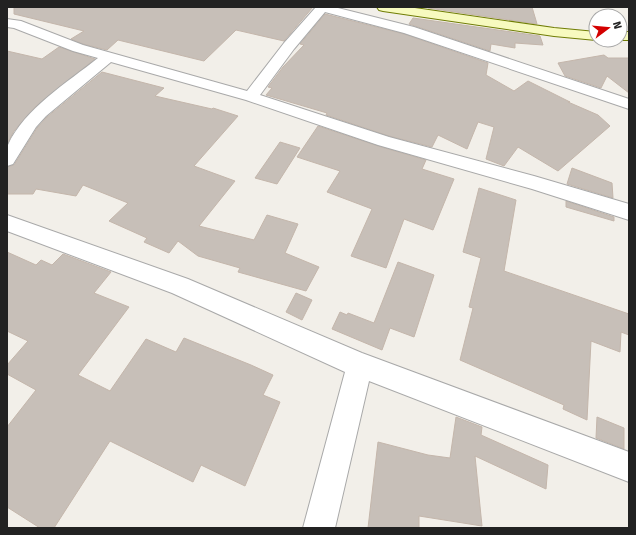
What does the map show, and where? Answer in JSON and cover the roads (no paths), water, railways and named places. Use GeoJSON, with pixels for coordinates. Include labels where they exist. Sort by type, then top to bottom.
{"type":"FeatureCollection","features":[{"type":"Feature","properties":{"kind":"main road"},"geometry":{"type":"LineString","coordinates":[[383,7],[424,10],[554,32],[588,35]]}},
{"type":"Feature","properties":{"kind":"street"},"geometry":{"type":"LineString","coordinates":[[251,97],[289,46],[323,7],[409,30],[629,104]]}},
{"type":"Feature","properties":{"kind":"street"},"geometry":{"type":"LineString","coordinates":[[7,23],[16,24],[78,48],[251,97],[384,141],[534,183],[629,212]]}},
{"type":"Feature","properties":{"kind":"street"},"geometry":{"type":"LineString","coordinates":[[7,160],[30,124],[40,112],[108,57]]}},
{"type":"Feature","properties":{"kind":"street"},"geometry":{"type":"LineString","coordinates":[[7,223],[180,286],[360,365],[629,467]]}},
{"type":"Feature","properties":{"kind":"street"},"geometry":{"type":"LineString","coordinates":[[319,528],[360,365]]}}]}
